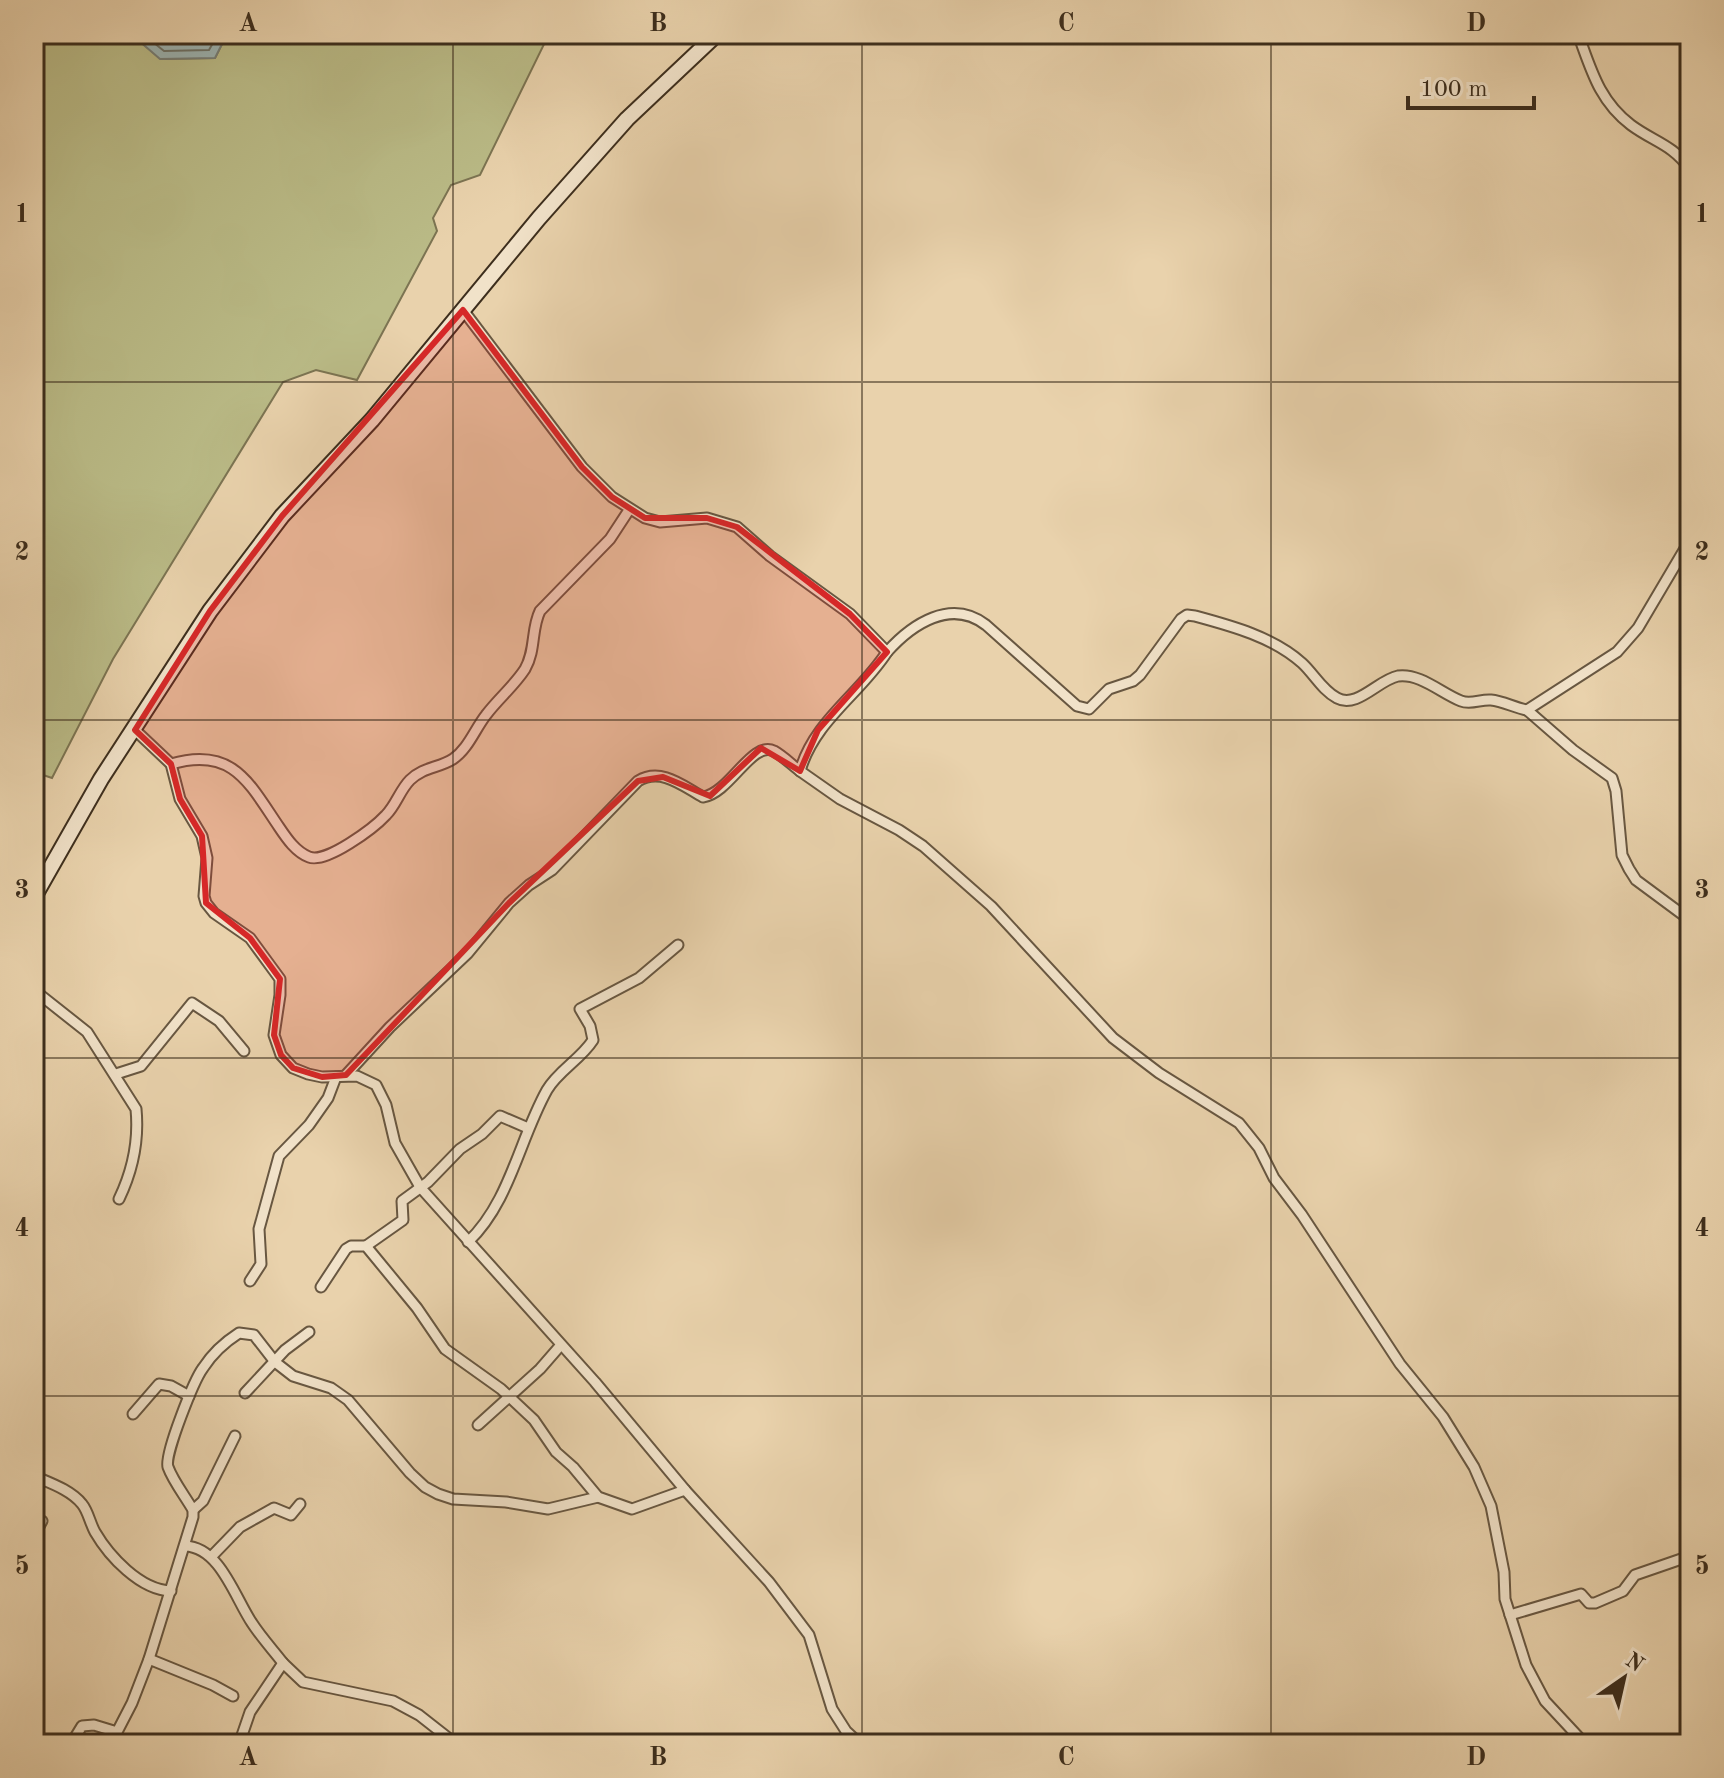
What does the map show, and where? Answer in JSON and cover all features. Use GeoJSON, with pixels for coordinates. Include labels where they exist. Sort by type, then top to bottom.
{"type":"FeatureCollection","features":[{"type":"Feature","properties":{"kind":"main road"},"geometry":{"type":"LineString","coordinates":[[34,897],[101,779],[210,611],[282,516],[372,420],[539,218],[627,119],[717,34]]}},
{"type":"Feature","properties":{"kind":"street"},"geometry":{"type":"LineString","coordinates":[[1578,34],[1594,79],[1613,108],[1629,123],[1678,153],[1690,169]]}},
{"type":"Feature","properties":{"kind":"street"},"geometry":{"type":"LineString","coordinates":[[463,310],[582,467],[629,510],[660,522],[707,518],[737,527],[780,564],[850,614],[887,652]]}},
{"type":"Feature","properties":{"kind":"street"},"geometry":{"type":"LineString","coordinates":[[171,764],[203,758],[229,767],[251,785],[288,840],[300,852],[318,859],[327,857],[385,817],[401,790],[422,769],[453,759],[462,750],[486,714],[526,667],[532,650],[535,621],[540,611],[610,539],[629,510]]}},
{"type":"Feature","properties":{"kind":"street"},"geometry":{"type":"LineString","coordinates":[[1527,710],[1617,652],[1638,628],[1690,540]]}},
{"type":"Feature","properties":{"kind":"street"},"geometry":{"type":"LineString","coordinates":[[800,771],[808,746],[818,730],[867,679],[902,635],[920,622],[957,613],[969,615],[986,625],[1077,706],[1089,709],[1109,689],[1133,681],[1140,675],[1176,625],[1187,615],[1260,637],[1300,661],[1338,699],[1349,701],[1387,680],[1404,676],[1426,683],[1461,701],[1496,701],[1527,710],[1573,750],[1612,778],[1622,855],[1629,869],[1636,880],[1690,920]]}},
{"type":"Feature","properties":{"kind":"street"},"geometry":{"type":"LineString","coordinates":[[135,730],[171,764],[180,799],[205,846],[206,903],[214,913],[250,938],[280,979],[274,1035],[281,1055],[293,1068],[308,1074],[368,1079],[382,1094],[395,1143],[420,1187],[595,1382],[685,1490],[756,1566],[809,1635],[832,1709],[846,1731],[860,1744]]}},
{"type":"Feature","properties":{"kind":"street"},"geometry":{"type":"LineString","coordinates":[[250,1281],[261,1264],[259,1229],[279,1156],[315,1116],[341,1076],[468,953],[509,903],[552,870],[638,781],[654,775],[703,797],[710,796],[732,780],[758,750],[773,751],[840,799],[923,846],[991,906],[1113,1038],[1159,1073],[1239,1123],[1249,1133],[1274,1178],[1302,1215],[1383,1340],[1450,1427],[1474,1467],[1491,1506],[1505,1599],[1534,1684],[1545,1701],[1585,1744]]}},
{"type":"Feature","properties":{"kind":"street"},"geometry":{"type":"LineString","coordinates":[[468,1242],[502,1196],[528,1128],[550,1086],[593,1040],[590,1026],[580,1009],[639,978],[678,945]]}},
{"type":"Feature","properties":{"kind":"street"},"geometry":{"type":"LineString","coordinates":[[34,990],[87,1032],[136,1109],[138,1123],[131,1172],[119,1199]]}},
{"type":"Feature","properties":{"kind":"street"},"geometry":{"type":"LineString","coordinates":[[116,1074],[141,1066],[192,1003],[219,1021],[244,1051]]}},
{"type":"Feature","properties":{"kind":"street"},"geometry":{"type":"LineString","coordinates":[[321,1287],[341,1254],[351,1246],[366,1246],[403,1220],[400,1203],[428,1182],[460,1149],[482,1134],[500,1116],[528,1128]]}},
{"type":"Feature","properties":{"kind":"street"},"geometry":{"type":"LineString","coordinates":[[366,1246],[417,1308],[445,1349],[508,1396],[539,1426],[549,1444],[598,1497],[632,1509],[685,1490]]}},
{"type":"Feature","properties":{"kind":"street"},"geometry":{"type":"LineString","coordinates":[[245,1393],[285,1350],[309,1332]]}},
{"type":"Feature","properties":{"kind":"street"},"geometry":{"type":"LineString","coordinates":[[193,1510],[168,1467],[167,1459],[189,1396],[204,1366],[239,1333],[254,1335],[275,1362],[302,1381],[339,1392],[410,1473],[438,1494],[453,1499],[506,1502],[548,1509],[598,1497]]}},
{"type":"Feature","properties":{"kind":"street"},"geometry":{"type":"LineString","coordinates":[[478,1425],[540,1369],[560,1346]]}},
{"type":"Feature","properties":{"kind":"street"},"geometry":{"type":"LineString","coordinates":[[133,1414],[159,1384],[171,1386],[189,1396]]}},
{"type":"Feature","properties":{"kind":"street"},"geometry":{"type":"LineString","coordinates":[[71,1744],[82,1726],[94,1725],[117,1732],[120,1728],[149,1659],[185,1546],[193,1510],[203,1501],[235,1436]]}},
{"type":"Feature","properties":{"kind":"street"},"geometry":{"type":"LineString","coordinates":[[34,1476],[81,1501],[102,1542],[129,1571],[152,1587],[171,1591]]}},
{"type":"Feature","properties":{"kind":"street"},"geometry":{"type":"LineString","coordinates":[[211,1557],[240,1527],[274,1508],[291,1515],[300,1504]]}},
{"type":"Feature","properties":{"kind":"street"},"geometry":{"type":"LineString","coordinates":[[34,1536],[42,1521]]}},
{"type":"Feature","properties":{"kind":"street"},"geometry":{"type":"LineString","coordinates":[[185,1546],[195,1546],[211,1557],[252,1623],[283,1663],[303,1682],[393,1701],[419,1715],[456,1744]]}},
{"type":"Feature","properties":{"kind":"street"},"geometry":{"type":"LineString","coordinates":[[1510,1615],[1581,1594],[1589,1603],[1595,1603],[1623,1591],[1635,1575],[1690,1556]]}},
{"type":"Feature","properties":{"kind":"street"},"geometry":{"type":"LineString","coordinates":[[149,1659],[233,1696]]}},
{"type":"Feature","properties":{"kind":"street"},"geometry":{"type":"LineString","coordinates":[[239,1744],[250,1712],[283,1663]]}},
{"type":"Feature","properties":{"kind":"highlighted area"},"geometry":{"type":"Polygon","coordinates":[[[463,310],[582,467],[612,497],[645,518],[707,518],[737,527],[850,614],[887,652],[818,730],[800,771],[761,748],[710,796],[663,777],[638,781],[509,903],[346,1075],[322,1077],[293,1068],[281,1055],[274,1035],[280,979],[250,938],[206,903],[202,836],[180,799],[171,764],[135,730],[210,611],[282,516],[463,310]]]}},
{"type":"Feature","properties":{"kind":"green space"},"geometry":{"type":"Polygon","coordinates":[[[34,34],[131,34],[161,59],[215,58],[227,34],[549,34],[480,175],[451,185],[433,218],[437,231],[357,380],[316,370],[283,382],[113,659],[52,778],[34,772],[34,34]]]}},
{"type":"Feature","properties":{"kind":"water"},"geometry":{"type":"Polygon","coordinates":[[[131,34],[227,34],[215,58],[160,59],[131,34]]]}}]}
